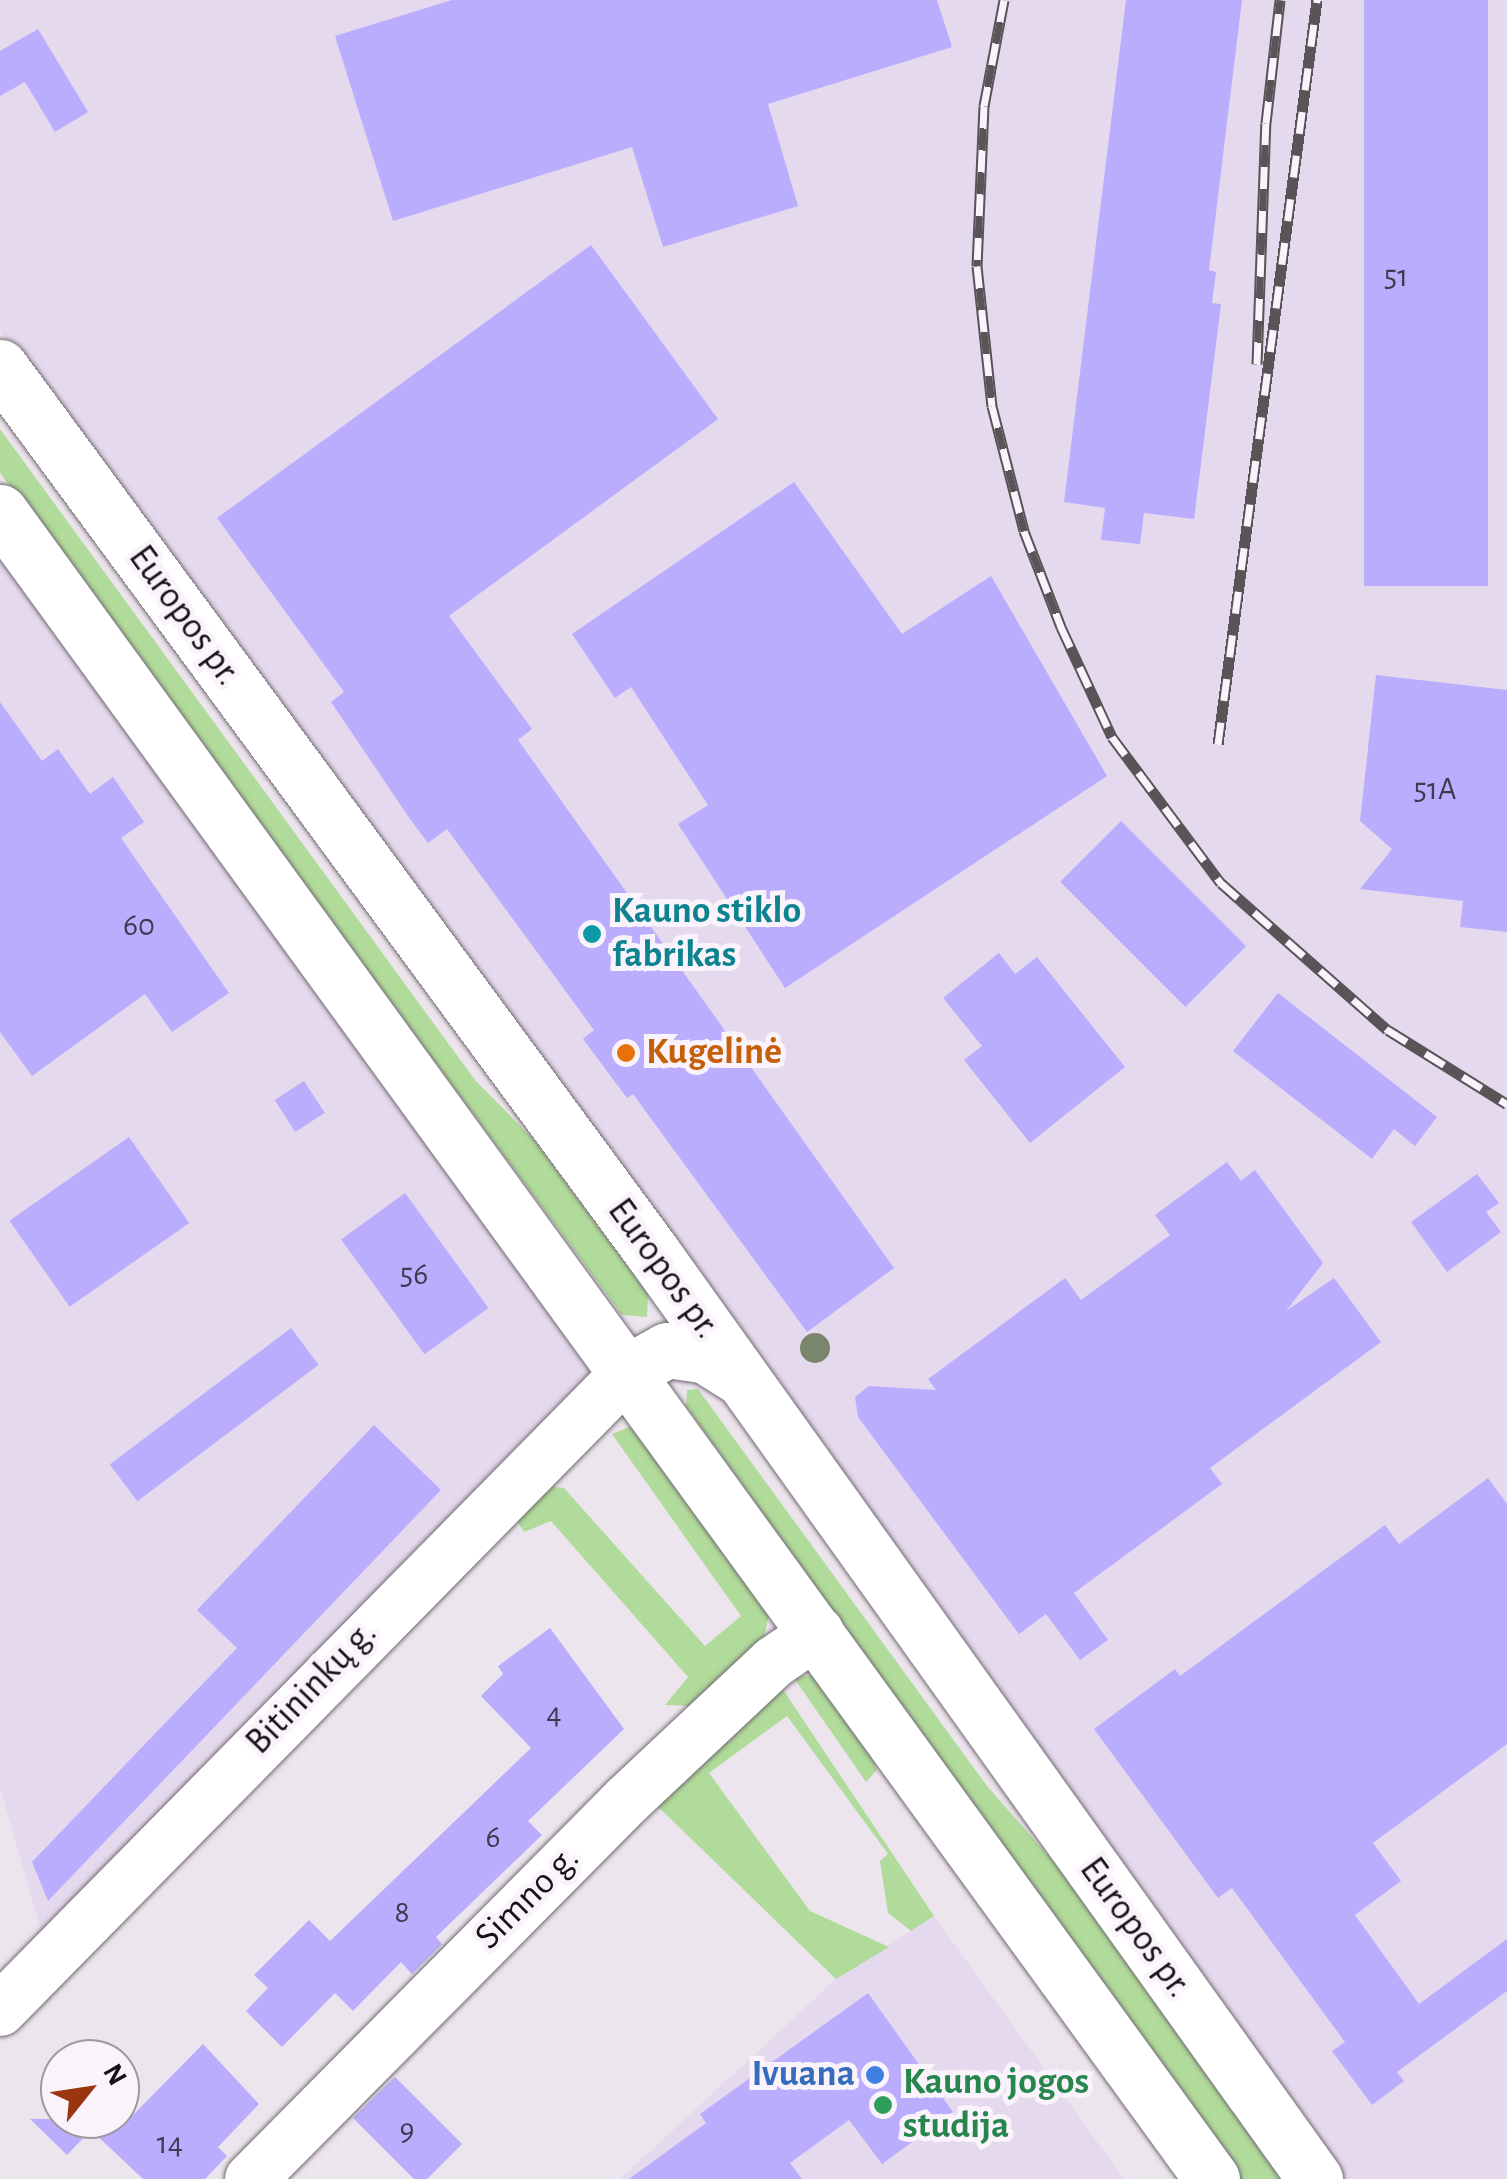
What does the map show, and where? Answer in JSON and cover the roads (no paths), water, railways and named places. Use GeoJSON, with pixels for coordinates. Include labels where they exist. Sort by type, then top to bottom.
{"type":"FeatureCollection","features":[{"type":"Feature","properties":{"kind":"main road","name":"Europos pr."},"geometry":{"type":"LineString","coordinates":[[0,367],[741,1378],[1315,2179]]}},
{"type":"Feature","properties":{"kind":"main road"},"geometry":{"type":"LineString","coordinates":[[0,512],[629,1372],[1212,2179]]}},
{"type":"Feature","properties":{"kind":"main road"},"geometry":{"type":"LineString","coordinates":[[629,1372],[667,1350],[704,1355],[741,1378]]}},
{"type":"Feature","properties":{"kind":"street","name":"Bitininkų g."},"geometry":{"type":"LineString","coordinates":[[0,2010],[629,1372]]}},
{"type":"Feature","properties":{"kind":"street","name":"Simno g."},"geometry":{"type":"LineString","coordinates":[[251,2179],[628,1798],[774,1662],[818,1632]]}},
{"type":"Feature","properties":{"kind":"railway"},"geometry":{"type":"LineString","coordinates":[[1004,0],[984,106],[977,266],[992,406],[1024,531],[1061,627],[1112,737],[1221,883],[1388,1030],[1507,1104]]}},
{"type":"Feature","properties":{"kind":"railway"},"geometry":{"type":"LineString","coordinates":[[1257,364],[1266,123],[1280,0]]}},
{"type":"Feature","properties":{"kind":"railway"},"geometry":{"type":"LineString","coordinates":[[1218,744],[1317,0]]}},
{"type":"Feature","properties":{"kind":"place","name":"Kauno stiklo fabrikas"},"geometry":{"type":"Point","coordinates":[592,934]}},
{"type":"Feature","properties":{"kind":"place","name":"Kugelinė"},"geometry":{"type":"Point","coordinates":[626,1053]}},
{"type":"Feature","properties":{"kind":"place","name":"Ivuana"},"geometry":{"type":"Point","coordinates":[875,2075]}},
{"type":"Feature","properties":{"kind":"place","name":"Kauno jogos studija"},"geometry":{"type":"Point","coordinates":[883,2105]}}]}
